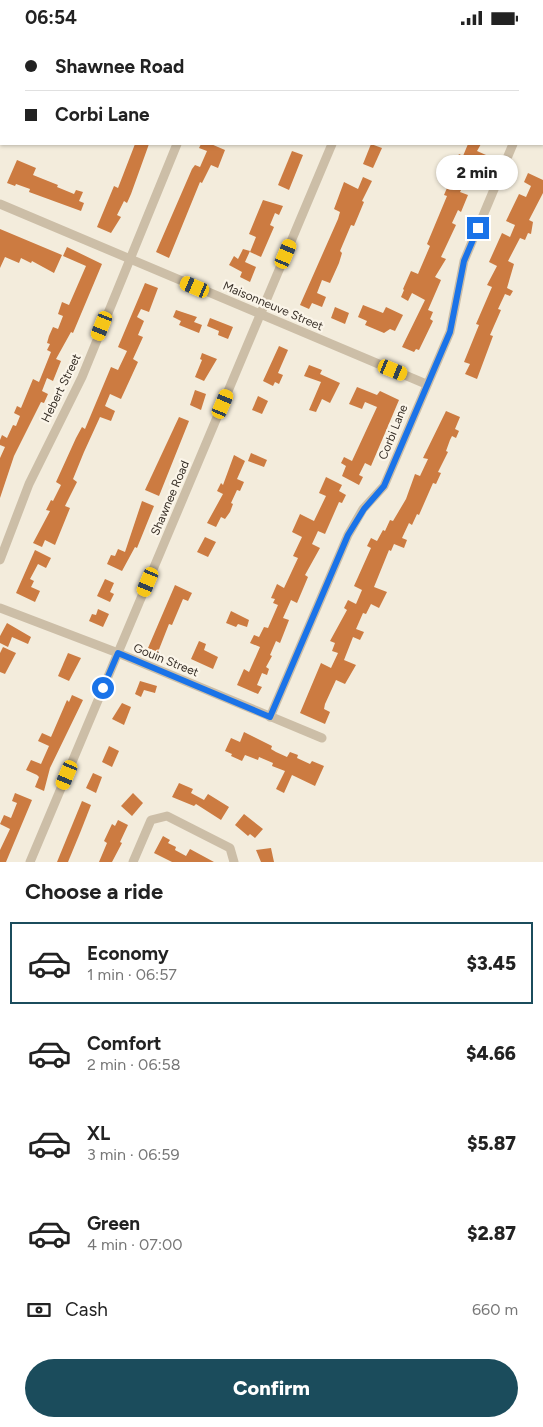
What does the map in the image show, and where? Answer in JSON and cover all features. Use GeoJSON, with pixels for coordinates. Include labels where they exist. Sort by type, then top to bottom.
{"type":"FeatureCollection","features":[{"type":"Feature","properties":{"kind":"street","name":"Hebert Street"},"geometry":{"type":"LineString","coordinates":[[0,560],[29,485],[82,377],[177,145]]}},
{"type":"Feature","properties":{"kind":"street","name":"Shawnee Road"},"geometry":{"type":"LineString","coordinates":[[30,862],[332,145]]}},
{"type":"Feature","properties":{"kind":"street","name":"Corbi Lane"},"geometry":{"type":"LineString","coordinates":[[270,717],[348,535],[364,509],[384,486],[426,384],[450,332],[464,261],[513,145]]}},
{"type":"Feature","properties":{"kind":"street","name":"Maisonneuve Street"},"geometry":{"type":"LineString","coordinates":[[0,204],[426,384]]}},
{"type":"Feature","properties":{"kind":"street","name":"Gouin Street"},"geometry":{"type":"LineString","coordinates":[[0,608],[118,653],[322,738]]}},
{"type":"Feature","properties":{"kind":"street"},"geometry":{"type":"LineString","coordinates":[[133,862],[151,820],[167,816],[230,848],[234,862]]}},
{"type":"Feature","properties":{"kind":"building"},"geometry":{"type":"Polygon","coordinates":[[[135,145],[149,145],[131,194],[127,203],[124,201],[117,215],[121,217],[111,233],[97,227],[114,186],[118,188],[135,145]]]}},
{"type":"Feature","properties":{"kind":"building"},"geometry":{"type":"Polygon","coordinates":[[[200,145],[213,145],[225,150],[218,168],[211,165],[202,183],[200,182],[169,258],[156,252],[192,169],[195,165],[200,167],[207,151],[199,148],[200,145]]]}},
{"type":"Feature","properties":{"kind":"building"},"geometry":{"type":"Polygon","coordinates":[[[371,145],[382,148],[373,168],[363,164],[371,145]]]}},
{"type":"Feature","properties":{"kind":"building"},"geometry":{"type":"Polygon","coordinates":[[[468,145],[480,145],[477,151],[486,155],[483,162],[480,160],[474,173],[478,175],[474,184],[466,180],[460,192],[468,195],[461,212],[458,210],[452,223],[456,225],[441,257],[446,259],[435,277],[441,280],[428,310],[433,312],[430,319],[433,321],[419,350],[416,349],[414,352],[402,347],[425,300],[412,293],[408,301],[401,297],[403,289],[411,271],[418,274],[430,246],[427,244],[447,196],[444,195],[449,183],[446,182],[459,154],[463,156],[468,145]]]}},
{"type":"Feature","properties":{"kind":"building"},"geometry":{"type":"Polygon","coordinates":[[[292,151],[303,155],[289,190],[278,185],[292,151]]]}},
{"type":"Feature","properties":{"kind":"building"},"geometry":{"type":"Polygon","coordinates":[[[17,160],[36,168],[33,175],[58,185],[57,187],[74,194],[76,190],[83,192],[79,201],[84,203],[81,211],[29,192],[30,189],[7,183],[17,160]]]}},
{"type":"Feature","properties":{"kind":"building"},"geometry":{"type":"Polygon","coordinates":[[[528,173],[543,180],[543,193],[529,220],[533,222],[531,234],[528,233],[525,240],[520,238],[508,261],[514,264],[507,288],[513,291],[510,296],[505,294],[498,309],[501,310],[490,335],[493,336],[477,379],[465,374],[470,364],[464,362],[479,325],[476,324],[492,287],[487,285],[497,266],[489,262],[502,233],[510,237],[515,225],[506,221],[519,194],[526,197],[531,186],[524,182],[528,173]]]}},
{"type":"Feature","properties":{"kind":"building"},"geometry":{"type":"Polygon","coordinates":[[[363,177],[372,181],[362,201],[364,202],[354,226],[351,225],[340,251],[342,253],[339,263],[330,283],[322,280],[317,293],[326,297],[322,307],[312,303],[309,309],[300,305],[338,219],[340,212],[334,209],[344,182],[358,189],[363,177]]]}},
{"type":"Feature","properties":{"kind":"building"},"geometry":{"type":"Polygon","coordinates":[[[263,200],[283,206],[279,215],[275,213],[270,225],[274,227],[261,257],[250,252],[256,237],[249,234],[263,200]]]}},
{"type":"Feature","properties":{"kind":"building"},"geometry":{"type":"Polygon","coordinates":[[[0,229],[62,255],[54,273],[32,261],[31,263],[21,258],[19,263],[5,257],[0,268],[0,229]]]}},
{"type":"Feature","properties":{"kind":"building"},"geometry":{"type":"Polygon","coordinates":[[[67,247],[102,264],[73,333],[71,332],[56,359],[61,361],[53,381],[47,378],[42,391],[48,394],[44,403],[41,402],[14,456],[0,498],[0,458],[5,447],[0,445],[0,440],[2,435],[7,438],[13,425],[16,426],[20,416],[14,413],[17,406],[21,408],[33,379],[39,382],[51,352],[47,350],[50,344],[47,343],[49,336],[53,327],[58,329],[63,316],[58,314],[62,302],[69,305],[86,266],[63,256],[67,247]]]}},
{"type":"Feature","properties":{"kind":"building"},"geometry":{"type":"Polygon","coordinates":[[[243,249],[250,251],[245,262],[256,267],[250,282],[240,277],[242,272],[229,265],[234,256],[238,259],[243,249]]]}},
{"type":"Feature","properties":{"kind":"building"},"geometry":{"type":"Polygon","coordinates":[[[145,283],[158,288],[149,312],[141,309],[137,317],[144,321],[138,335],[143,337],[133,359],[138,362],[121,399],[110,394],[105,406],[115,411],[111,421],[100,417],[84,452],[73,479],[77,482],[65,506],[70,508],[55,545],[45,540],[42,547],[33,543],[50,511],[46,510],[61,485],[56,482],[82,427],[85,429],[111,367],[118,370],[127,351],[118,347],[145,283]]]}},
{"type":"Feature","properties":{"kind":"building"},"geometry":{"type":"Polygon","coordinates":[[[363,305],[383,313],[386,307],[403,315],[395,331],[390,329],[384,333],[365,325],[367,321],[358,317],[363,305]]]}},
{"type":"Feature","properties":{"kind":"building"},"geometry":{"type":"Polygon","coordinates":[[[335,307],[349,313],[345,324],[331,318],[335,307]]]}},
{"type":"Feature","properties":{"kind":"building"},"geometry":{"type":"Polygon","coordinates":[[[176,310],[197,317],[194,322],[202,325],[199,333],[179,325],[181,321],[173,317],[176,310]]]}},
{"type":"Feature","properties":{"kind":"building"},"geometry":{"type":"Polygon","coordinates":[[[210,318],[233,327],[228,339],[218,335],[219,331],[207,326],[210,318]]]}},
{"type":"Feature","properties":{"kind":"building"},"geometry":{"type":"Polygon","coordinates":[[[279,346],[288,350],[278,373],[283,375],[279,384],[275,382],[273,386],[263,381],[279,346]]]}},
{"type":"Feature","properties":{"kind":"building"},"geometry":{"type":"Polygon","coordinates":[[[202,353],[217,359],[204,381],[195,377],[202,360],[200,359],[202,353]]]}},
{"type":"Feature","properties":{"kind":"building"},"geometry":{"type":"Polygon","coordinates":[[[309,365],[322,370],[320,374],[340,383],[330,403],[322,399],[316,412],[309,410],[321,382],[304,376],[309,365]]]}},
{"type":"Feature","properties":{"kind":"building"},"geometry":{"type":"Polygon","coordinates":[[[357,387],[377,395],[380,391],[399,400],[371,466],[365,463],[359,475],[363,477],[359,485],[342,476],[346,466],[341,463],[344,457],[352,461],[377,407],[365,402],[362,409],[349,404],[357,387]]]}},
{"type":"Feature","properties":{"kind":"building"},"geometry":{"type":"Polygon","coordinates":[[[195,390],[206,394],[201,410],[190,405],[195,390]]]}},
{"type":"Feature","properties":{"kind":"building"},"geometry":{"type":"Polygon","coordinates":[[[258,396],[268,401],[262,414],[252,410],[258,396]]]}},
{"type":"Feature","properties":{"kind":"building"},"geometry":{"type":"Polygon","coordinates":[[[446,411],[460,417],[455,429],[459,431],[456,438],[452,436],[450,440],[446,451],[448,452],[438,472],[441,473],[436,484],[433,483],[419,515],[417,514],[412,525],[409,523],[402,538],[407,540],[404,548],[394,544],[391,551],[389,550],[374,587],[387,592],[379,608],[371,604],[366,614],[363,613],[356,629],[364,632],[360,640],[353,637],[344,660],[356,665],[345,684],[336,680],[325,704],[324,709],[330,712],[325,724],[300,713],[321,663],[331,668],[338,653],[332,651],[335,643],[330,641],[347,610],[344,608],[348,600],[356,604],[362,590],[354,586],[371,548],[367,546],[371,538],[377,541],[383,530],[385,531],[390,520],[393,521],[406,499],[415,474],[420,476],[428,459],[423,458],[446,411]]]}},
{"type":"Feature","properties":{"kind":"building"},"geometry":{"type":"Polygon","coordinates":[[[179,417],[189,421],[159,496],[145,490],[179,417]]]}},
{"type":"Feature","properties":{"kind":"building"},"geometry":{"type":"Polygon","coordinates":[[[251,453],[267,460],[264,467],[248,461],[251,453]]]}},
{"type":"Feature","properties":{"kind":"building"},"geometry":{"type":"Polygon","coordinates":[[[234,455],[245,461],[237,479],[244,482],[240,491],[237,490],[231,503],[233,504],[230,512],[225,519],[221,517],[216,527],[207,523],[223,494],[217,491],[221,483],[223,485],[234,455]]]}},
{"type":"Feature","properties":{"kind":"building"},"geometry":{"type":"Polygon","coordinates":[[[326,477],[342,485],[339,491],[346,495],[342,503],[339,502],[325,534],[318,531],[312,544],[320,548],[305,575],[308,577],[297,603],[291,600],[283,618],[289,620],[280,643],[276,641],[270,655],[272,656],[266,667],[269,669],[267,675],[262,673],[257,685],[262,687],[258,694],[237,685],[244,669],[249,672],[260,647],[250,643],[254,635],[259,637],[264,627],[268,628],[278,605],[273,603],[275,599],[271,598],[277,584],[284,588],[298,558],[293,556],[302,537],[292,532],[300,514],[314,521],[326,496],[319,493],[326,477]]]}},
{"type":"Feature","properties":{"kind":"building"},"geometry":{"type":"Polygon","coordinates":[[[142,501],[154,506],[137,548],[135,547],[122,571],[107,564],[111,555],[115,556],[118,549],[125,552],[142,501]]]}},
{"type":"Feature","properties":{"kind":"building"},"geometry":{"type":"Polygon","coordinates":[[[205,537],[216,542],[208,557],[197,552],[205,537]]]}},
{"type":"Feature","properties":{"kind":"building"},"geometry":{"type":"Polygon","coordinates":[[[35,550],[51,558],[46,568],[38,564],[30,579],[34,581],[31,587],[40,591],[35,602],[16,593],[35,550]]]}},
{"type":"Feature","properties":{"kind":"building"},"geometry":{"type":"Polygon","coordinates":[[[105,579],[114,583],[110,592],[114,594],[110,602],[97,596],[105,579]]]}},
{"type":"Feature","properties":{"kind":"building"},"geometry":{"type":"Polygon","coordinates":[[[175,585],[192,593],[188,601],[183,599],[172,625],[169,624],[158,652],[148,648],[175,585]]]}},
{"type":"Feature","properties":{"kind":"building"},"geometry":{"type":"Polygon","coordinates":[[[98,609],[109,614],[103,627],[89,621],[92,614],[96,615],[98,609]]]}},
{"type":"Feature","properties":{"kind":"building"},"geometry":{"type":"Polygon","coordinates":[[[231,611],[249,620],[247,627],[238,624],[236,627],[226,623],[231,611]]]}},
{"type":"Feature","properties":{"kind":"building"},"geometry":{"type":"Polygon","coordinates":[[[7,623],[31,637],[28,644],[12,637],[8,647],[0,643],[0,636],[7,623]]]}},
{"type":"Feature","properties":{"kind":"building"},"geometry":{"type":"Polygon","coordinates":[[[199,641],[206,644],[204,650],[218,657],[213,669],[191,659],[199,641]]]}},
{"type":"Feature","properties":{"kind":"building"},"geometry":{"type":"Polygon","coordinates":[[[3,647],[16,653],[5,674],[0,672],[0,653],[3,647]]]}},
{"type":"Feature","properties":{"kind":"building"},"geometry":{"type":"Polygon","coordinates":[[[68,653],[81,658],[69,681],[58,676],[68,653]]]}},
{"type":"Feature","properties":{"kind":"building"},"geometry":{"type":"Polygon","coordinates":[[[140,681],[157,686],[155,693],[144,690],[141,697],[135,694],[140,681]]]}},
{"type":"Feature","properties":{"kind":"building"},"geometry":{"type":"Polygon","coordinates":[[[72,695],[83,700],[50,768],[44,791],[35,787],[39,777],[26,770],[31,760],[41,764],[49,746],[38,741],[42,733],[51,737],[67,700],[69,702],[72,695]]]}},
{"type":"Feature","properties":{"kind":"building"},"geometry":{"type":"Polygon","coordinates":[[[122,703],[131,707],[124,725],[112,719],[122,703]]]}},
{"type":"Feature","properties":{"kind":"building"},"geometry":{"type":"Polygon","coordinates":[[[244,732],[272,746],[271,749],[287,757],[290,752],[298,755],[297,758],[310,764],[312,761],[324,766],[315,786],[292,775],[284,793],[276,789],[285,771],[272,766],[273,763],[259,757],[258,760],[245,755],[242,761],[231,756],[232,754],[225,751],[231,738],[240,742],[244,732]]]}},
{"type":"Feature","properties":{"kind":"building"},"geometry":{"type":"Polygon","coordinates":[[[109,746],[119,751],[112,767],[102,762],[109,746]]]}},
{"type":"Feature","properties":{"kind":"building"},"geometry":{"type":"Polygon","coordinates":[[[93,773],[102,777],[96,793],[86,788],[93,773]]]}},
{"type":"Feature","properties":{"kind":"building"},"geometry":{"type":"Polygon","coordinates":[[[179,783],[193,789],[191,793],[204,800],[208,794],[229,807],[221,820],[196,804],[194,806],[172,797],[179,783]]]}},
{"type":"Feature","properties":{"kind":"building"},"geometry":{"type":"Polygon","coordinates":[[[15,793],[32,800],[6,862],[0,862],[0,850],[10,829],[0,824],[4,815],[11,818],[17,803],[12,801],[15,793]]]}},
{"type":"Feature","properties":{"kind":"building"},"geometry":{"type":"Polygon","coordinates":[[[133,793],[143,803],[132,816],[121,806],[133,793]]]}},
{"type":"Feature","properties":{"kind":"building"},"geometry":{"type":"Polygon","coordinates":[[[82,801],[91,805],[80,833],[68,862],[57,862],[82,801]]]}},
{"type":"Feature","properties":{"kind":"building"},"geometry":{"type":"Polygon","coordinates":[[[244,814],[263,829],[255,838],[250,834],[248,836],[235,825],[244,814]]]}},
{"type":"Feature","properties":{"kind":"building"},"geometry":{"type":"Polygon","coordinates":[[[118,820],[128,825],[120,842],[122,843],[112,862],[99,862],[107,843],[104,841],[112,824],[115,826],[118,820]]]}},
{"type":"Feature","properties":{"kind":"building"},"geometry":{"type":"Polygon","coordinates":[[[163,836],[170,840],[168,843],[176,847],[175,850],[186,856],[190,849],[214,862],[172,862],[154,853],[163,836]]]}},
{"type":"Feature","properties":{"kind":"building"},"geometry":{"type":"Polygon","coordinates":[[[271,848],[274,862],[261,862],[256,850],[271,848]]]}},
{"type":"Feature","properties":{"kind":"route"},"geometry":{"type":"LineString","coordinates":[[103,688],[118,653],[270,717],[348,535],[364,509],[384,486],[426,384],[450,332],[464,261],[478,228]]}}]}
